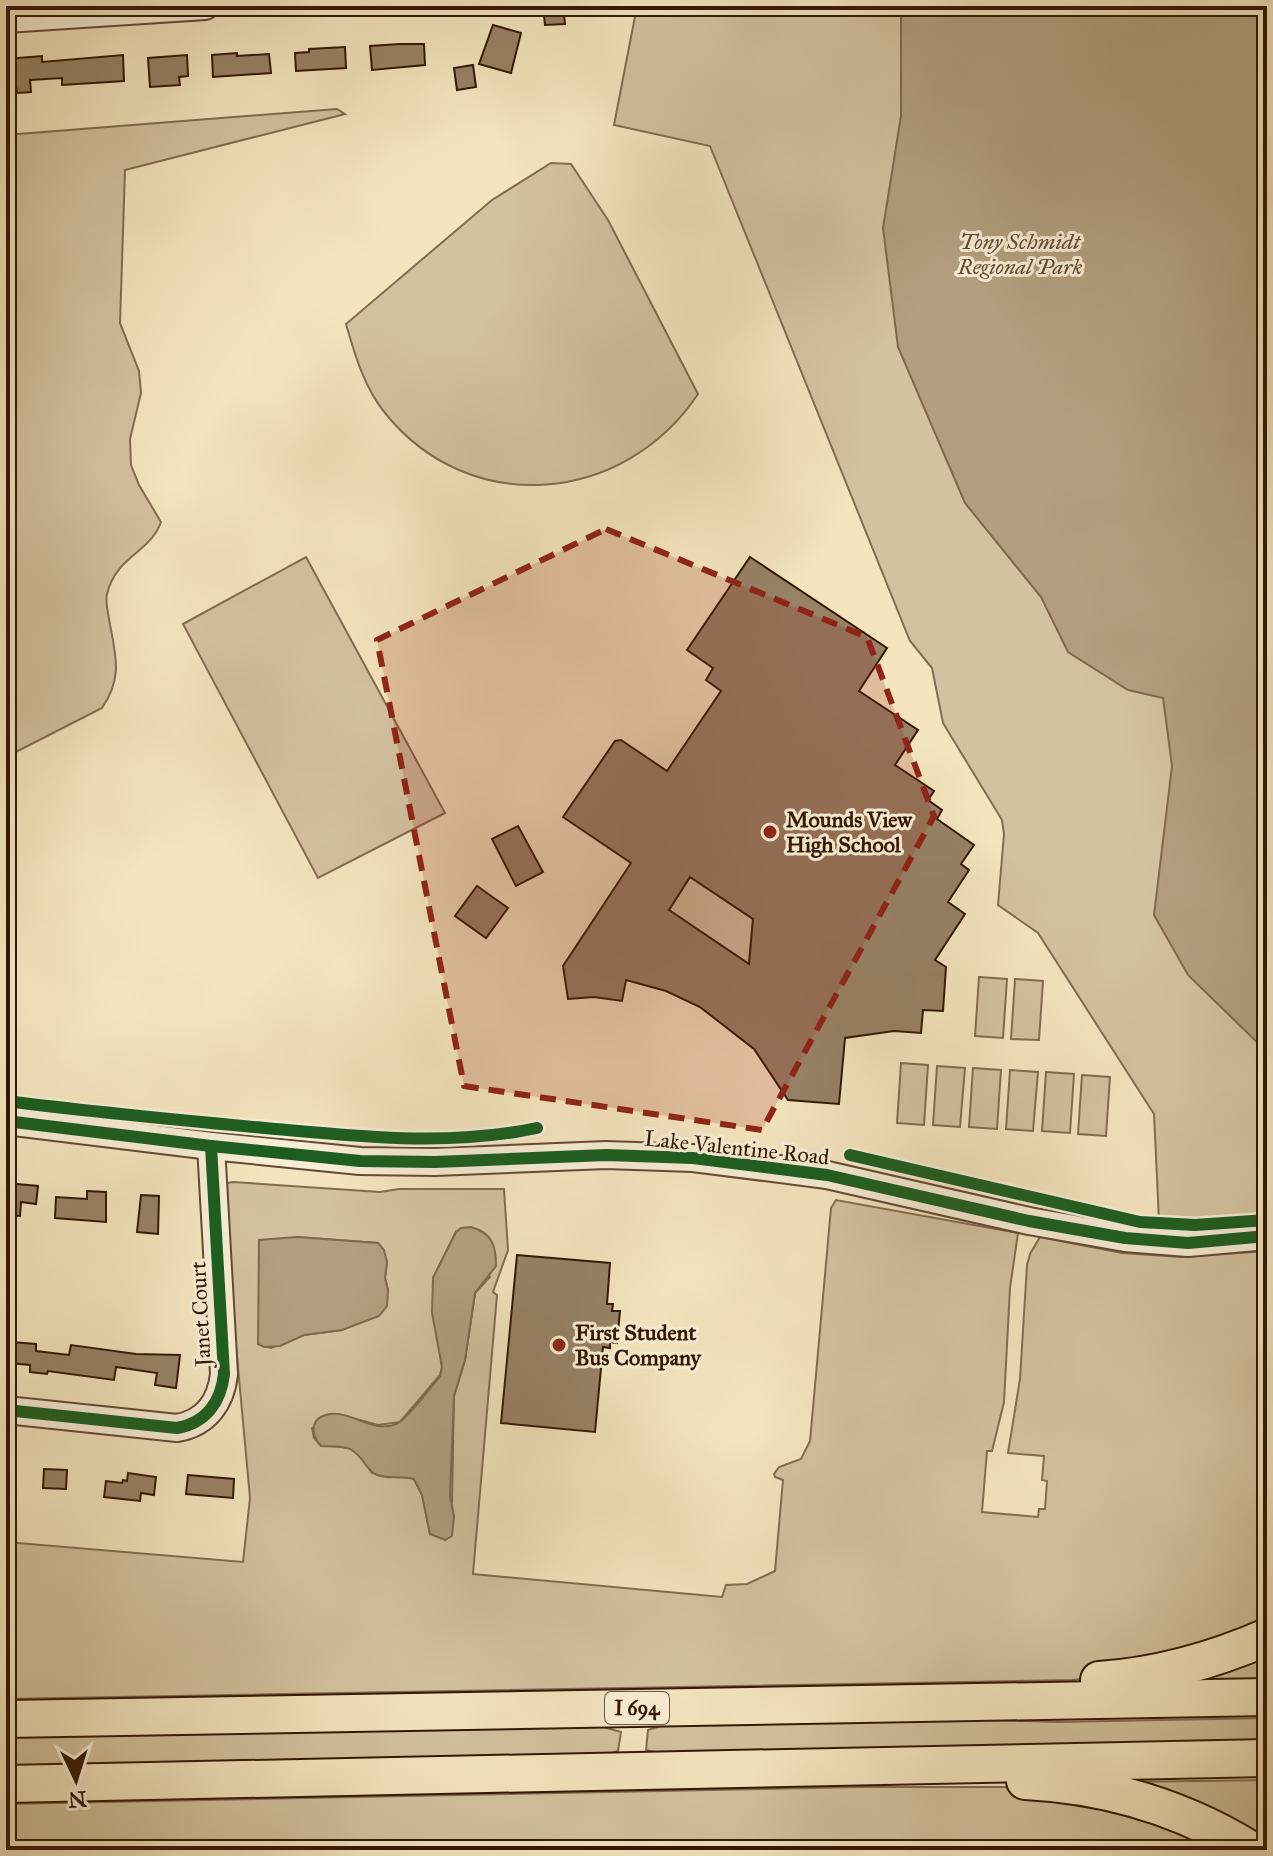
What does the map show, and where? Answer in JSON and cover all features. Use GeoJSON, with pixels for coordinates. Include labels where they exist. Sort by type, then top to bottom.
{"type":"FeatureCollection","features":[{"type":"Feature","properties":{"kind":"highway"},"geometry":{"type":"LineString","coordinates":[[913,1703],[1163,1671],[1235,1651],[1267,1637]]}},
{"type":"Feature","properties":{"kind":"highway","name":"I 694"},"geometry":{"type":"LineString","coordinates":[[6,1719],[1267,1697]]}},
{"type":"Feature","properties":{"kind":"highway"},"geometry":{"type":"LineString","coordinates":[[6,1784],[1267,1758]]}},
{"type":"Feature","properties":{"kind":"highway"},"geometry":{"type":"LineString","coordinates":[[672,1769],[1041,1782],[1088,1788],[1158,1806],[1201,1823],[1251,1850]]}},
{"type":"Feature","properties":{"kind":"street"},"geometry":{"type":"LineString","coordinates":[[6,19],[205,6]]}},
{"type":"Feature","properties":{"kind":"street","name":"Lake Valentine Road"},"geometry":{"type":"LineString","coordinates":[[6,1121],[211,1146],[395,1162],[606,1155],[693,1158],[827,1175],[1029,1221],[1125,1238],[1188,1243],[1267,1236]]}},
{"type":"Feature","properties":{"kind":"street","name":"Janet Court"},"geometry":{"type":"LineString","coordinates":[[6,1410],[177,1428],[200,1420],[213,1408],[224,1374],[211,1146]]}},
{"type":"Feature","properties":{"kind":"highlighted area"},"geometry":{"type":"Polygon","coordinates":[[[606,529],[867,637],[934,816],[762,1130],[464,1086],[377,640],[606,529]]]}},
{"type":"Feature","properties":{"kind":"green space","name":"Tony Schmidt Regional Park"},"geometry":{"type":"Polygon","coordinates":[[[637,6],[1267,6],[1267,1215],[1235,1220],[1159,1221],[1154,1114],[1038,933],[998,905],[1004,834],[1002,820],[943,723],[932,668],[910,641],[710,146],[614,125],[637,6]]]}},
{"type":"Feature","properties":{"kind":"green space"},"geometry":{"type":"Polygon","coordinates":[[[337,109],[345,114],[125,170],[120,323],[139,371],[141,393],[130,439],[131,465],[161,522],[149,541],[111,581],[106,600],[116,665],[113,686],[102,708],[6,757],[6,135],[337,109]]]}},
{"type":"Feature","properties":{"kind":"green space"},"geometry":{"type":"Polygon","coordinates":[[[551,163],[571,164],[608,220],[698,394],[667,431],[630,458],[589,476],[546,484],[502,483],[460,470],[420,447],[385,413],[366,382],[346,324],[492,200],[551,163]]]}},
{"type":"Feature","properties":{"kind":"green space"},"geometry":{"type":"Polygon","coordinates":[[[306,557],[445,813],[318,878],[183,624],[306,557]]]}},
{"type":"Feature","properties":{"kind":"green space"},"geometry":{"type":"Polygon","coordinates":[[[690,877],[753,919],[749,964],[669,910],[690,877]]]}},
{"type":"Feature","properties":{"kind":"green space"},"geometry":{"type":"Polygon","coordinates":[[[979,977],[1007,979],[1003,1038],[975,1036],[979,977]]]}},
{"type":"Feature","properties":{"kind":"green space"},"geometry":{"type":"Polygon","coordinates":[[[1015,979],[1043,981],[1039,1040],[1011,1039],[1015,979]]]}},
{"type":"Feature","properties":{"kind":"green space"},"geometry":{"type":"Polygon","coordinates":[[[901,1063],[928,1065],[924,1125],[897,1123],[901,1063]]]}},
{"type":"Feature","properties":{"kind":"green space"},"geometry":{"type":"Polygon","coordinates":[[[937,1066],[965,1068],[960,1127],[933,1125],[937,1066]]]}},
{"type":"Feature","properties":{"kind":"green space"},"geometry":{"type":"Polygon","coordinates":[[[973,1068],[1001,1070],[997,1129],[969,1127],[973,1068]]]}},
{"type":"Feature","properties":{"kind":"green space"},"geometry":{"type":"Polygon","coordinates":[[[1010,1070],[1038,1072],[1033,1131],[1006,1129],[1010,1070]]]}},
{"type":"Feature","properties":{"kind":"green space"},"geometry":{"type":"Polygon","coordinates":[[[1046,1072],[1074,1074],[1070,1133],[1042,1131],[1046,1072]]]}},
{"type":"Feature","properties":{"kind":"green space"},"geometry":{"type":"Polygon","coordinates":[[[1082,1075],[1110,1077],[1106,1136],[1078,1134],[1082,1075]]]}},
{"type":"Feature","properties":{"kind":"green space"},"geometry":{"type":"Polygon","coordinates":[[[227,1183],[380,1192],[399,1189],[504,1189],[508,1250],[493,1292],[497,1295],[473,1574],[722,1597],[726,1585],[747,1584],[775,1571],[783,1480],[774,1474],[779,1467],[801,1459],[810,1441],[831,1208],[836,1200],[1018,1233],[1010,1288],[1004,1402],[992,1451],[987,1451],[982,1512],[1038,1517],[1039,1509],[1045,1509],[1047,1481],[1042,1480],[1044,1456],[1008,1453],[1020,1379],[1027,1265],[1040,1237],[1122,1253],[1181,1257],[1267,1251],[1267,1632],[1143,1671],[1072,1680],[6,1699],[6,1542],[243,1562],[250,1498],[233,1313],[227,1183]],[[456,1232],[433,1278],[442,1367],[440,1375],[400,1422],[378,1425],[342,1415],[312,1428],[314,1438],[321,1446],[352,1450],[372,1473],[403,1475],[414,1479],[422,1495],[430,1534],[452,1502],[454,1396],[465,1360],[475,1293],[490,1277],[456,1232]],[[297,1237],[258,1344],[271,1348],[304,1335],[342,1330],[388,1290],[385,1278],[387,1262],[378,1243],[297,1237]]]}},
{"type":"Feature","properties":{"kind":"green space"},"geometry":{"type":"Polygon","coordinates":[[[1267,1648],[1267,1679],[1182,1683],[1267,1648]]]}},
{"type":"Feature","properties":{"kind":"green space"},"geometry":{"type":"Polygon","coordinates":[[[932,1718],[1057,1722],[1267,1718],[1267,1745],[669,1755],[646,1750],[648,1730],[673,1722],[932,1718]]]}},
{"type":"Feature","properties":{"kind":"green space"},"geometry":{"type":"Polygon","coordinates":[[[600,1726],[621,1732],[618,1751],[594,1759],[6,1772],[6,1736],[600,1726]]]}},
{"type":"Feature","properties":{"kind":"green space"},"geometry":{"type":"Polygon","coordinates":[[[1267,1780],[1267,1849],[1126,1782],[1267,1780]]]}},
{"type":"Feature","properties":{"kind":"green space"},"geometry":{"type":"Polygon","coordinates":[[[862,1787],[1015,1787],[1077,1793],[1237,1850],[6,1850],[6,1804],[862,1787]]]}},
{"type":"Feature","properties":{"kind":"shaded area"},"geometry":{"type":"Polygon","coordinates":[[[901,6],[1267,6],[1267,1052],[1188,975],[1154,915],[1172,766],[1163,698],[1128,690],[1068,652],[1041,597],[965,503],[898,347],[883,228],[901,116],[901,6]]]}},
{"type":"Feature","properties":{"kind":"shaded area"},"geometry":{"type":"Polygon","coordinates":[[[471,1227],[488,1236],[495,1252],[496,1266],[475,1293],[465,1360],[454,1396],[450,1496],[454,1516],[452,1536],[445,1540],[430,1534],[422,1495],[414,1479],[379,1476],[352,1450],[321,1446],[314,1427],[315,1422],[330,1414],[372,1425],[398,1423],[440,1376],[442,1367],[432,1313],[433,1278],[456,1232],[471,1227]]]}},
{"type":"Feature","properties":{"kind":"shaded area"},"geometry":{"type":"Polygon","coordinates":[[[297,1237],[378,1243],[384,1250],[387,1262],[387,1306],[379,1316],[342,1330],[304,1335],[280,1346],[264,1347],[258,1344],[259,1240],[297,1237]]]}},
{"type":"Feature","properties":{"kind":"building"},"geometry":{"type":"Polygon","coordinates":[[[543,6],[563,6],[565,24],[545,25],[543,6]]]}},
{"type":"Feature","properties":{"kind":"building"},"geometry":{"type":"Polygon","coordinates":[[[493,25],[521,33],[511,73],[479,64],[493,25]]]}},
{"type":"Feature","properties":{"kind":"building"},"geometry":{"type":"Polygon","coordinates":[[[424,44],[425,65],[372,70],[370,46],[424,44]]]}},
{"type":"Feature","properties":{"kind":"building"},"geometry":{"type":"Polygon","coordinates":[[[345,47],[346,68],[296,71],[295,53],[345,47]]]}},
{"type":"Feature","properties":{"kind":"building"},"geometry":{"type":"Polygon","coordinates":[[[237,53],[237,56],[269,54],[271,73],[213,77],[212,55],[237,53]]]}},
{"type":"Feature","properties":{"kind":"building"},"geometry":{"type":"Polygon","coordinates":[[[123,55],[124,81],[62,85],[62,78],[30,80],[31,92],[17,93],[16,86],[6,87],[6,59],[42,56],[42,62],[123,55]]]}},
{"type":"Feature","properties":{"kind":"building"},"geometry":{"type":"Polygon","coordinates":[[[187,55],[188,76],[179,77],[180,85],[150,87],[148,58],[187,55]]]}},
{"type":"Feature","properties":{"kind":"building"},"geometry":{"type":"Polygon","coordinates":[[[473,65],[476,87],[457,90],[454,68],[473,65]]]}},
{"type":"Feature","properties":{"kind":"building","name":"Mounds View High School"},"geometry":{"type":"Polygon","coordinates":[[[750,557],[887,648],[859,691],[918,730],[895,765],[934,791],[928,800],[942,810],[937,819],[974,845],[961,864],[969,870],[948,902],[965,914],[935,960],[946,967],[943,1011],[923,1010],[921,1033],[894,1031],[845,1038],[839,1104],[788,1100],[754,1049],[700,1007],[666,991],[626,980],[622,1001],[594,997],[568,999],[563,966],[631,863],[563,817],[615,741],[621,740],[667,771],[721,691],[706,680],[713,668],[687,650],[750,557]],[[690,877],[669,910],[749,964],[753,919],[690,877]]]}},
{"type":"Feature","properties":{"kind":"building"},"geometry":{"type":"Polygon","coordinates":[[[518,826],[543,872],[516,886],[492,839],[518,826]]]}},
{"type":"Feature","properties":{"kind":"building"},"geometry":{"type":"Polygon","coordinates":[[[477,886],[508,908],[486,938],[455,916],[477,886]]]}},
{"type":"Feature","properties":{"kind":"building"},"geometry":{"type":"Polygon","coordinates":[[[6,1183],[38,1186],[36,1204],[21,1202],[20,1216],[6,1215],[6,1183]]]}},
{"type":"Feature","properties":{"kind":"building"},"geometry":{"type":"Polygon","coordinates":[[[87,1191],[106,1192],[106,1222],[55,1218],[56,1197],[87,1199],[87,1191]]]}},
{"type":"Feature","properties":{"kind":"building"},"geometry":{"type":"Polygon","coordinates":[[[141,1195],[159,1196],[158,1234],[137,1232],[141,1195]]]}},
{"type":"Feature","properties":{"kind":"building","name":"First Student Bus Company"},"geometry":{"type":"Polygon","coordinates":[[[517,1255],[610,1263],[607,1304],[613,1304],[612,1311],[620,1311],[617,1343],[610,1342],[610,1348],[603,1347],[595,1432],[501,1423],[517,1255]]]}},
{"type":"Feature","properties":{"kind":"building"},"geometry":{"type":"Polygon","coordinates":[[[11,1342],[36,1344],[36,1351],[69,1355],[71,1345],[136,1354],[180,1355],[176,1388],[155,1385],[157,1373],[116,1367],[114,1380],[48,1371],[47,1374],[30,1372],[30,1365],[9,1363],[11,1342]]]}},
{"type":"Feature","properties":{"kind":"building"},"geometry":{"type":"Polygon","coordinates":[[[44,1469],[67,1470],[66,1489],[43,1488],[44,1469]]]}},
{"type":"Feature","properties":{"kind":"building"},"geometry":{"type":"Polygon","coordinates":[[[128,1473],[156,1477],[154,1495],[141,1493],[140,1501],[104,1497],[106,1481],[122,1483],[123,1480],[127,1481],[128,1473]]]}},
{"type":"Feature","properties":{"kind":"building"},"geometry":{"type":"Polygon","coordinates":[[[188,1475],[234,1479],[233,1498],[186,1494],[188,1475]]]}},
{"type":"Feature","properties":{"kind":"cycle path"},"geometry":{"type":"LineString","coordinates":[[6,1101],[367,1137],[469,1137],[537,1128]]}},
{"type":"Feature","properties":{"kind":"cycle path"},"geometry":{"type":"LineString","coordinates":[[6,1121],[360,1161],[435,1162],[606,1155],[693,1158],[827,1175],[1029,1221],[1125,1238],[1188,1243],[1267,1236]]}},
{"type":"Feature","properties":{"kind":"cycle path"},"geometry":{"type":"LineString","coordinates":[[6,1410],[177,1428],[196,1421],[210,1410],[219,1394],[224,1374],[211,1146]]}},
{"type":"Feature","properties":{"kind":"cycle path"},"geometry":{"type":"LineString","coordinates":[[850,1155],[1140,1222],[1195,1225],[1267,1220]]}},
{"type":"Feature","properties":{"kind":"place","name":"Mounds View High School"},"geometry":{"type":"Point","coordinates":[770,832]}},
{"type":"Feature","properties":{"kind":"place","name":"First Student Bus Company"},"geometry":{"type":"Point","coordinates":[559,1345]}}]}
